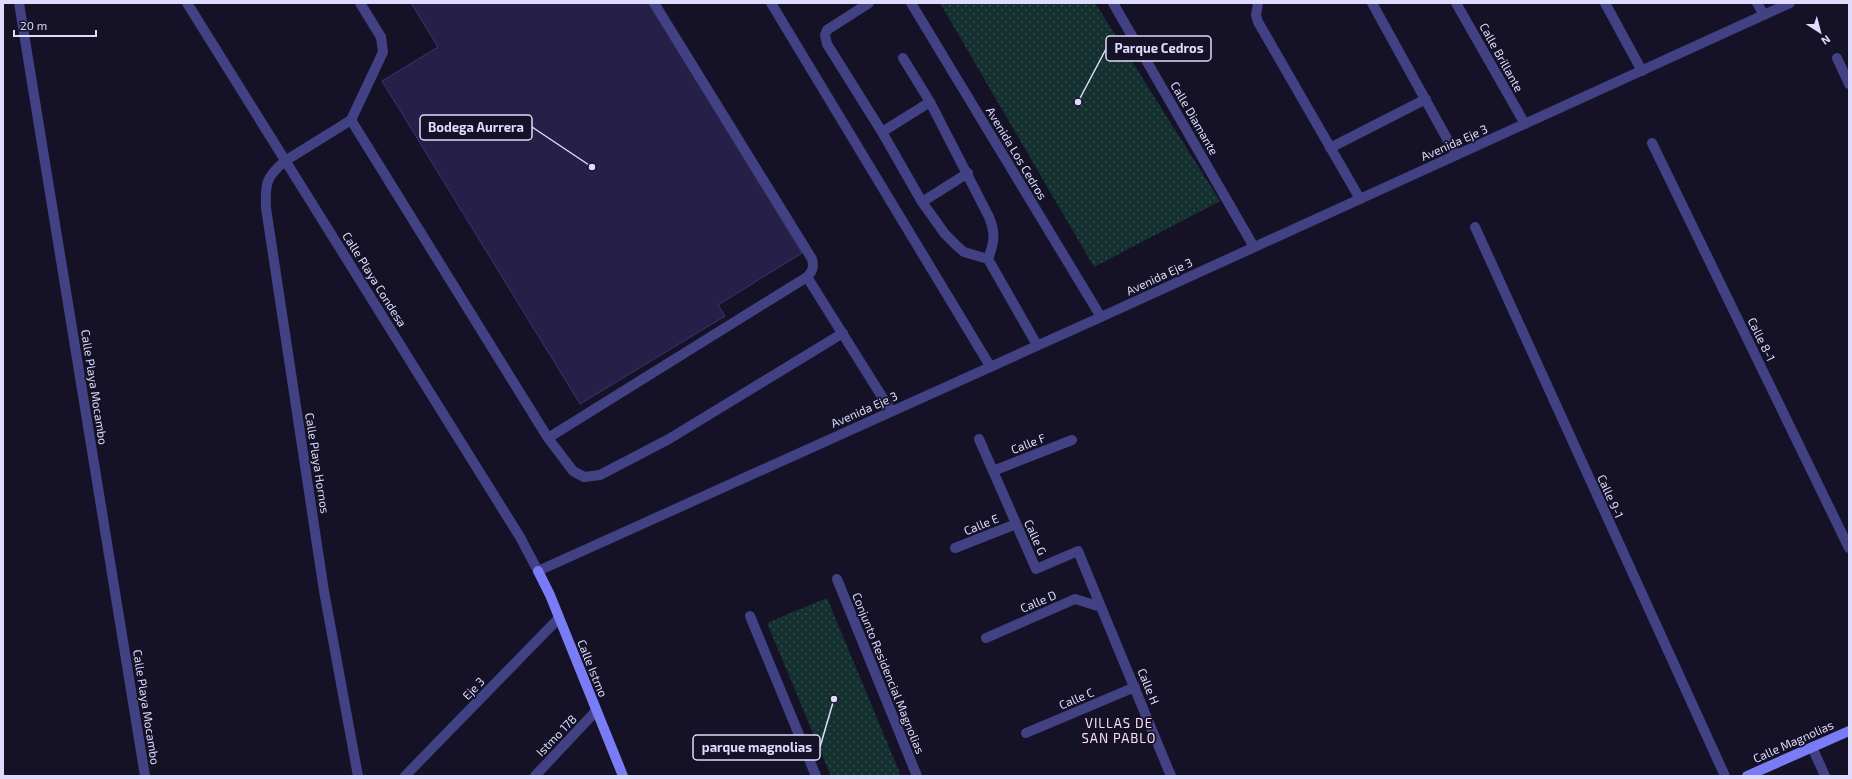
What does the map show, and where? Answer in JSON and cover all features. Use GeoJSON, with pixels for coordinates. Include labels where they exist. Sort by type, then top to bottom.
{"type":"FeatureCollection","features":[{"type":"Feature","properties":{"kind":"main road","name":"Calle Istmo"},"geometry":{"type":"LineString","coordinates":[[538,570],[623,776]]}},
{"type":"Feature","properties":{"kind":"main road","name":"Calle Magnolias"},"geometry":{"type":"LineString","coordinates":[[1747,776],[1849,731]]}},
{"type":"Feature","properties":{"kind":"street","name":"Calle Playa Mocambo"},"geometry":{"type":"LineString","coordinates":[[19,3],[145,776]]}},
{"type":"Feature","properties":{"kind":"street","name":"Calle Playa Condesa"},"geometry":{"type":"LineString","coordinates":[[188,3],[520,537],[538,570]]}},
{"type":"Feature","properties":{"kind":"street"},"geometry":{"type":"LineString","coordinates":[[360,3],[381,37],[383,52],[350,120],[548,438],[573,471],[584,477],[600,475],[669,439],[843,333]]}},
{"type":"Feature","properties":{"kind":"street"},"geometry":{"type":"LineString","coordinates":[[548,438],[807,276],[813,268],[812,259],[654,3]]}},
{"type":"Feature","properties":{"kind":"street"},"geometry":{"type":"LineString","coordinates":[[771,3],[990,366]]}},
{"type":"Feature","properties":{"kind":"street"},"geometry":{"type":"LineString","coordinates":[[869,3],[827,30],[825,40],[882,132],[922,202],[956,246],[973,256],[988,260],[1037,345]]}},
{"type":"Feature","properties":{"kind":"street","name":"Avenida Los Cedros"},"geometry":{"type":"LineString","coordinates":[[911,3],[1101,317]]}},
{"type":"Feature","properties":{"kind":"street","name":"Calle Diamante"},"geometry":{"type":"LineString","coordinates":[[1113,3],[1254,247]]}},
{"type":"Feature","properties":{"kind":"street"},"geometry":{"type":"LineString","coordinates":[[1258,3],[1256,15],[1258,22],[1360,199]]}},
{"type":"Feature","properties":{"kind":"street"},"geometry":{"type":"LineString","coordinates":[[1372,3],[1456,155]]}},
{"type":"Feature","properties":{"kind":"street","name":"Calle Brillante"},"geometry":{"type":"LineString","coordinates":[[1456,3],[1525,124]]}},
{"type":"Feature","properties":{"kind":"street"},"geometry":{"type":"LineString","coordinates":[[1605,3],[1642,71]]}},
{"type":"Feature","properties":{"kind":"street"},"geometry":{"type":"LineString","coordinates":[[1757,3],[1764,15]]}},
{"type":"Feature","properties":{"kind":"street","name":"Avenida Eje 3"},"geometry":{"type":"LineString","coordinates":[[538,570],[1101,317],[1790,3]]}},
{"type":"Feature","properties":{"kind":"street"},"geometry":{"type":"LineString","coordinates":[[903,58],[930,102],[968,173],[993,227],[994,244],[988,260]]}},
{"type":"Feature","properties":{"kind":"street"},"geometry":{"type":"LineString","coordinates":[[1837,58],[1849,84]]}},
{"type":"Feature","properties":{"kind":"street"},"geometry":{"type":"LineString","coordinates":[[1330,148],[1426,99]]}},
{"type":"Feature","properties":{"kind":"street"},"geometry":{"type":"LineString","coordinates":[[882,132],[930,102]]}},
{"type":"Feature","properties":{"kind":"street","name":"Calle Playa Hornos"},"geometry":{"type":"LineString","coordinates":[[350,120],[285,161],[272,172],[268,178],[265,189],[266,208],[324,591],[358,776]]}},
{"type":"Feature","properties":{"kind":"street","name":"Calle 8-1"},"geometry":{"type":"LineString","coordinates":[[1652,142],[1849,548]]}},
{"type":"Feature","properties":{"kind":"street"},"geometry":{"type":"LineString","coordinates":[[922,202],[968,173]]}},
{"type":"Feature","properties":{"kind":"street","name":"Calle 9-1"},"geometry":{"type":"LineString","coordinates":[[1475,227],[1725,776]]}},
{"type":"Feature","properties":{"kind":"street"},"geometry":{"type":"LineString","coordinates":[[807,276],[891,411]]}},
{"type":"Feature","properties":{"kind":"street","name":"Calle G"},"geometry":{"type":"LineString","coordinates":[[979,439],[1036,569],[1078,551],[1101,607]]}},
{"type":"Feature","properties":{"kind":"street","name":"Calle F"},"geometry":{"type":"LineString","coordinates":[[993,471],[1072,440]]}},
{"type":"Feature","properties":{"kind":"street","name":"Calle E"},"geometry":{"type":"LineString","coordinates":[[955,548],[1016,524]]}},
{"type":"Feature","properties":{"kind":"street","name":"Conjunto Residencial Magnolias"},"geometry":{"type":"LineString","coordinates":[[837,579],[917,776]]}},
{"type":"Feature","properties":{"kind":"street","name":"Calle D"},"geometry":{"type":"LineString","coordinates":[[986,638],[1075,599],[1101,607]]}},
{"type":"Feature","properties":{"kind":"street","name":"Calle H"},"geometry":{"type":"LineString","coordinates":[[1101,607],[1135,687],[1169,776]]}},
{"type":"Feature","properties":{"kind":"street"},"geometry":{"type":"LineString","coordinates":[[750,616],[816,776]]}},
{"type":"Feature","properties":{"kind":"street","name":"Eje 3"},"geometry":{"type":"LineString","coordinates":[[405,776],[559,618]]}},
{"type":"Feature","properties":{"kind":"street","name":"Calle C"},"geometry":{"type":"LineString","coordinates":[[1026,733],[1135,687]]}},
{"type":"Feature","properties":{"kind":"street","name":"Istmo 178"},"geometry":{"type":"LineString","coordinates":[[535,776],[596,711]]}},
{"type":"Feature","properties":{"kind":"street"},"geometry":{"type":"LineString","coordinates":[[1812,747],[1825,776]]}},
{"type":"Feature","properties":{"kind":"green space"},"geometry":{"type":"Polygon","coordinates":[[[940,3],[1095,3],[1220,201],[1094,267],[940,3]]]}},
{"type":"Feature","properties":{"kind":"green space"},"geometry":{"type":"Polygon","coordinates":[[[827,598],[901,776],[831,776],[767,623],[827,598]]]}},
{"type":"Feature","properties":{"kind":"building"},"geometry":{"type":"Polygon","coordinates":[[[411,3],[649,3],[802,253],[718,305],[725,316],[580,404],[382,81],[438,47],[411,3]]]}},
{"type":"Feature","properties":{"kind":"place","name":"Parque Cedros"},"geometry":{"type":"Point","coordinates":[1078,102]}},
{"type":"Feature","properties":{"kind":"place","name":"Bodega Aurrera"},"geometry":{"type":"Point","coordinates":[592,167]}},
{"type":"Feature","properties":{"kind":"place","name":"parque magnolias"},"geometry":{"type":"Point","coordinates":[834,699]}},
{"type":"Feature","properties":{"kind":"district","name":"VILLAS DE SAN PABLO"},"geometry":{"type":"Point","coordinates":[1119,730]}}]}
